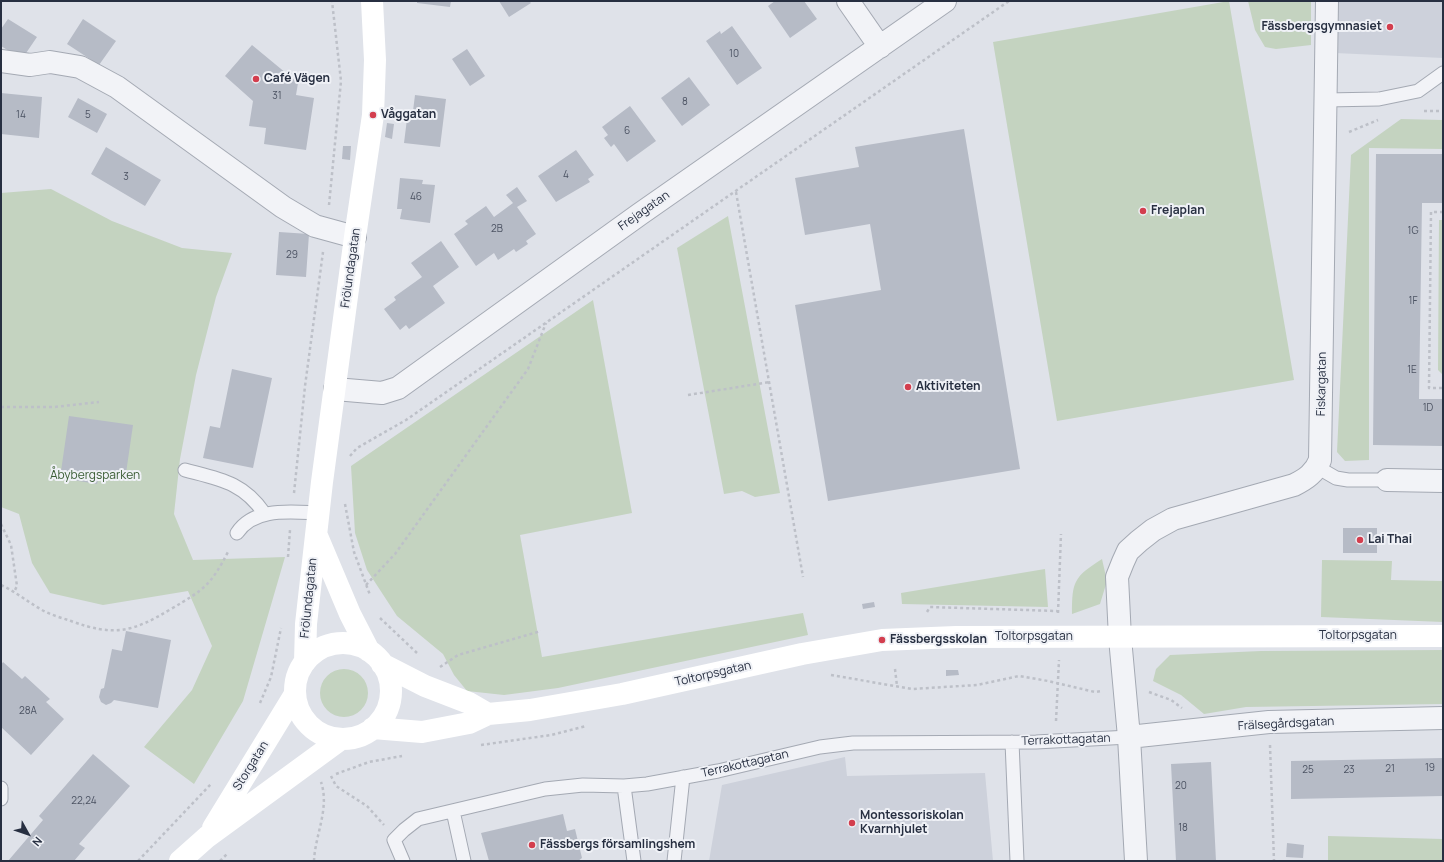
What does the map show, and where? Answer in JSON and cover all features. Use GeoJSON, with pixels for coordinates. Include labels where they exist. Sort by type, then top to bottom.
{"type":"FeatureCollection","features":[{"type":"Feature","properties":{"kind":"street","name":"Frölundagatan"},"geometry":{"type":"LineString","coordinates":[[305,662],[306,624],[318,513],[354,236],[373,115],[375,60],[372,1]]}},
{"type":"Feature","properties":{"kind":"street"},"geometry":{"type":"LineString","coordinates":[[848,1],[880,47]]}},
{"type":"Feature","properties":{"kind":"street","name":"Frejagatan"},"geometry":{"type":"LineString","coordinates":[[335,389],[382,393],[398,388],[640,214],[945,1]]}},
{"type":"Feature","properties":{"kind":"street","name":"Fiskargatan"},"geometry":{"type":"LineString","coordinates":[[1317,467],[1320,452],[1327,1]]}},
{"type":"Feature","properties":{"kind":"street"},"geometry":{"type":"LineString","coordinates":[[1,61],[30,65],[50,62],[80,67],[116,88],[283,207],[326,231],[354,236]]}},
{"type":"Feature","properties":{"kind":"street"},"geometry":{"type":"LineString","coordinates":[[1136,861],[1129,737],[1120,638],[1117,577],[1128,551],[1153,530],[1173,519],[1294,485],[1305,480],[1317,467]]}},
{"type":"Feature","properties":{"kind":"street"},"geometry":{"type":"LineString","coordinates":[[1386,480],[1443,481]]}},
{"type":"Feature","properties":{"kind":"street","name":"Frölundagatan"},"geometry":{"type":"LineString","coordinates":[[316,534],[350,614],[375,657]]}},
{"type":"Feature","properties":{"kind":"street","name":"Toltorpsgatan"},"geometry":{"type":"LineString","coordinates":[[373,728],[422,732],[469,723],[488,714],[530,710],[622,694],[802,654],[882,640],[956,637],[1120,638],[1443,636]]}},
{"type":"Feature","properties":{"kind":"street"},"geometry":{"type":"LineString","coordinates":[[375,657],[389,680],[390,698],[385,714],[373,728],[358,736],[341,739],[324,735],[310,725],[300,711],[296,694],[297,678],[305,662],[318,651],[335,644],[352,645],[375,657],[425,686],[469,703],[488,714]]}},
{"type":"Feature","properties":{"kind":"street","name":"Storgatan"},"geometry":{"type":"LineString","coordinates":[[207,837],[296,694]]}},
{"type":"Feature","properties":{"kind":"street","name":"Frälsegårdsgatan"},"geometry":{"type":"LineString","coordinates":[[1129,737],[1269,722],[1443,718]]}},
{"type":"Feature","properties":{"kind":"street","name":"Storgatan"},"geometry":{"type":"LineString","coordinates":[[180,861],[207,837],[341,739]]}},
{"type":"Feature","properties":{"kind":"lane"},"geometry":{"type":"LineString","coordinates":[[1326,100],[1379,99],[1418,90],[1443,73]]}},
{"type":"Feature","properties":{"kind":"lane"},"geometry":{"type":"LineString","coordinates":[[1317,467],[1336,478],[1348,480],[1386,480]]}},
{"type":"Feature","properties":{"kind":"lane"},"geometry":{"type":"LineString","coordinates":[[185,470],[225,481],[245,492],[264,514]]}},
{"type":"Feature","properties":{"kind":"lane"},"geometry":{"type":"LineString","coordinates":[[237,533],[244,523],[264,514],[292,512],[318,513]]}},
{"type":"Feature","properties":{"kind":"lane","name":"Terrakottagatan"},"geometry":{"type":"LineString","coordinates":[[394,840],[418,819],[545,789],[584,785],[624,786],[647,784],[820,747],[853,743],[1012,742],[1129,737]]}},
{"type":"Feature","properties":{"kind":"lane"},"geometry":{"type":"LineString","coordinates":[[1012,742],[1017,861]]}},
{"type":"Feature","properties":{"kind":"lane"},"geometry":{"type":"LineString","coordinates":[[674,861],[683,777]]}},
{"type":"Feature","properties":{"kind":"lane"},"geometry":{"type":"LineString","coordinates":[[624,786],[634,861]]}},
{"type":"Feature","properties":{"kind":"lane"},"geometry":{"type":"LineString","coordinates":[[1,788],[1,799]]}},
{"type":"Feature","properties":{"kind":"lane"},"geometry":{"type":"LineString","coordinates":[[453,811],[464,861]]}},
{"type":"Feature","properties":{"kind":"lane"},"geometry":{"type":"LineString","coordinates":[[394,840],[403,861]]}},
{"type":"Feature","properties":{"kind":"path"},"geometry":{"type":"LineString","coordinates":[[287,564],[305,386],[326,231],[341,81],[332,1]]}},
{"type":"Feature","properties":{"kind":"path"},"geometry":{"type":"LineString","coordinates":[[348,458],[357,448],[406,420],[1009,1]]}},
{"type":"Feature","properties":{"kind":"path"},"geometry":{"type":"LineString","coordinates":[[1419,111],[1443,111]]}},
{"type":"Feature","properties":{"kind":"path"},"geometry":{"type":"LineString","coordinates":[[1325,146],[1362,125],[1382,118]]}},
{"type":"Feature","properties":{"kind":"path"},"geometry":{"type":"LineString","coordinates":[[736,191],[803,577]]}},
{"type":"Feature","properties":{"kind":"path"},"geometry":{"type":"LineString","coordinates":[[1443,212],[1431,212],[1429,388],[1443,388]]}},
{"type":"Feature","properties":{"kind":"path"},"geometry":{"type":"LineString","coordinates":[[366,586],[395,554],[528,369],[546,322]]}},
{"type":"Feature","properties":{"kind":"path"},"geometry":{"type":"LineString","coordinates":[[688,396],[770,382]]}},
{"type":"Feature","properties":{"kind":"path"},"geometry":{"type":"LineString","coordinates":[[1,407],[54,408],[100,402]]}},
{"type":"Feature","properties":{"kind":"path"},"geometry":{"type":"LineString","coordinates":[[344,503],[354,552],[371,597]]}},
{"type":"Feature","properties":{"kind":"path"},"geometry":{"type":"LineString","coordinates":[[1,524],[11,545],[17,586],[14,592]]}},
{"type":"Feature","properties":{"kind":"path"},"geometry":{"type":"LineString","coordinates":[[1,585],[44,611],[89,628],[112,632],[133,628],[151,621],[202,591],[216,575],[237,533]]}},
{"type":"Feature","properties":{"kind":"path"},"geometry":{"type":"LineString","coordinates":[[1054,741],[1059,683],[1058,611],[1061,534]]}},
{"type":"Feature","properties":{"kind":"path"},"geometry":{"type":"LineString","coordinates":[[927,612],[930,607],[1058,611]]}},
{"type":"Feature","properties":{"kind":"path"},"geometry":{"type":"LineString","coordinates":[[259,705],[271,677],[281,624]]}},
{"type":"Feature","properties":{"kind":"path"},"geometry":{"type":"LineString","coordinates":[[438,669],[458,655],[541,631]]}},
{"type":"Feature","properties":{"kind":"path"},"geometry":{"type":"LineString","coordinates":[[895,669],[896,686]]}},
{"type":"Feature","properties":{"kind":"path"},"geometry":{"type":"LineString","coordinates":[[826,674],[882,682],[912,689],[977,685],[1019,676],[1048,681]]}},
{"type":"Feature","properties":{"kind":"path"},"geometry":{"type":"LineString","coordinates":[[1269,722],[1274,861]]}},
{"type":"Feature","properties":{"kind":"path"},"geometry":{"type":"LineString","coordinates":[[477,746],[551,735],[587,726]]}},
{"type":"Feature","properties":{"kind":"path"},"geometry":{"type":"LineString","coordinates":[[316,782],[369,762],[403,755]]}},
{"type":"Feature","properties":{"kind":"path"},"geometry":{"type":"LineString","coordinates":[[331,776],[336,786],[367,806],[384,825],[394,840]]}},
{"type":"Feature","properties":{"kind":"path"},"geometry":{"type":"LineString","coordinates":[[138,861],[214,780]]}},
{"type":"Feature","properties":{"kind":"path"},"geometry":{"type":"LineString","coordinates":[[314,861],[325,793],[320,780]]}},
{"type":"Feature","properties":{"kind":"shaded area","name":"Fässbergsgymnasiet"},"geometry":{"type":"Polygon","coordinates":[[[1337,1],[1443,1],[1443,58],[1335,53],[1337,1]]]}},
{"type":"Feature","properties":{"kind":"shaded area","name":"Montessoriskolan Kvarnhjulet"},"geometry":{"type":"Polygon","coordinates":[[[845,757],[847,776],[985,773],[993,861],[709,861],[722,785],[845,757]]]}},
{"type":"Feature","properties":{"kind":"green space","name":"Frejaplan"},"geometry":{"type":"Polygon","coordinates":[[[1229,1],[1294,380],[1057,421],[993,42],[1229,1]]]}},
{"type":"Feature","properties":{"kind":"green space"},"geometry":{"type":"Polygon","coordinates":[[[1248,1],[1311,1],[1311,45],[1276,49],[1265,47],[1255,30],[1248,1]]]}},
{"type":"Feature","properties":{"kind":"green space"},"geometry":{"type":"Polygon","coordinates":[[[1401,119],[1443,120],[1443,149],[1369,148],[1369,460],[1345,461],[1337,452],[1351,155],[1401,119]]]}},
{"type":"Feature","properties":{"kind":"green space","name":"Åbybergsparken"},"geometry":{"type":"Polygon","coordinates":[[[51,189],[112,221],[182,248],[232,253],[216,297],[196,375],[180,459],[174,514],[193,560],[285,557],[243,701],[194,784],[144,747],[192,690],[212,646],[188,591],[103,605],[50,593],[32,563],[19,514],[1,507],[1,193],[51,189]]]}},
{"type":"Feature","properties":{"kind":"green space"},"geometry":{"type":"Polygon","coordinates":[[[728,216],[780,493],[755,497],[742,491],[724,494],[677,248],[728,216]]]}},
{"type":"Feature","properties":{"kind":"green space"},"geometry":{"type":"Polygon","coordinates":[[[1439,220],[1443,220],[1443,375],[1438,370],[1439,220]]]}},
{"type":"Feature","properties":{"kind":"green space"},"geometry":{"type":"Polygon","coordinates":[[[593,300],[632,513],[520,535],[542,657],[803,613],[808,635],[558,688],[504,695],[467,691],[454,675],[443,654],[397,616],[367,570],[355,533],[351,466],[593,300]]]}},
{"type":"Feature","properties":{"kind":"green space"},"geometry":{"type":"Polygon","coordinates":[[[1102,559],[1107,581],[1100,604],[1072,614],[1073,594],[1076,581],[1080,576],[1102,559]]]}},
{"type":"Feature","properties":{"kind":"green space"},"geometry":{"type":"Polygon","coordinates":[[[1322,560],[1392,561],[1391,580],[1443,581],[1443,622],[1321,617],[1322,560]]]}},
{"type":"Feature","properties":{"kind":"green space"},"geometry":{"type":"Polygon","coordinates":[[[1045,569],[1048,607],[902,604],[901,593],[1045,569]]]}},
{"type":"Feature","properties":{"kind":"green space"},"geometry":{"type":"Polygon","coordinates":[[[1443,650],[1443,704],[1246,707],[1204,714],[1181,695],[1153,681],[1156,669],[1170,655],[1261,651],[1443,650]]]}},
{"type":"Feature","properties":{"kind":"green space"},"geometry":{"type":"Polygon","coordinates":[[[339,669],[349,669],[361,676],[368,688],[368,698],[361,710],[349,717],[339,717],[331,713],[324,706],[320,698],[320,688],[324,680],[331,673],[339,669]]]}},
{"type":"Feature","properties":{"kind":"green space"},"geometry":{"type":"Polygon","coordinates":[[[1328,836],[1443,839],[1443,861],[1328,861],[1328,836]]]}},
{"type":"Feature","properties":{"kind":"building"},"geometry":{"type":"Polygon","coordinates":[[[417,1],[451,1],[450,7],[417,3],[417,1]]]}},
{"type":"Feature","properties":{"kind":"building"},"geometry":{"type":"Polygon","coordinates":[[[499,1],[529,1],[531,3],[509,17],[499,1]]]}},
{"type":"Feature","properties":{"kind":"building"},"geometry":{"type":"Polygon","coordinates":[[[775,1],[804,1],[817,19],[790,38],[768,6],[775,1]]]}},
{"type":"Feature","properties":{"kind":"building"},"geometry":{"type":"Polygon","coordinates":[[[8,19],[37,37],[22,59],[1,46],[1,29],[8,19]]]}},
{"type":"Feature","properties":{"kind":"building"},"geometry":{"type":"Polygon","coordinates":[[[83,19],[116,41],[99,65],[67,44],[83,19]]]}},
{"type":"Feature","properties":{"kind":"building"},"geometry":{"type":"Polygon","coordinates":[[[732,26],[762,68],[737,85],[706,41],[720,31],[721,34],[732,26]]]}},
{"type":"Feature","properties":{"kind":"building"},"geometry":{"type":"Polygon","coordinates":[[[252,45],[298,83],[296,95],[314,98],[306,150],[264,144],[266,128],[249,126],[253,101],[225,76],[252,45]]]}},
{"type":"Feature","properties":{"kind":"building"},"geometry":{"type":"Polygon","coordinates":[[[467,49],[485,76],[470,86],[452,59],[467,49]]]}},
{"type":"Feature","properties":{"kind":"building"},"geometry":{"type":"Polygon","coordinates":[[[689,77],[710,105],[682,126],[661,98],[689,77]]]}},
{"type":"Feature","properties":{"kind":"building"},"geometry":{"type":"Polygon","coordinates":[[[1,93],[42,97],[39,138],[1,134],[1,93]]]}},
{"type":"Feature","properties":{"kind":"building"},"geometry":{"type":"Polygon","coordinates":[[[415,95],[446,99],[440,147],[404,143],[408,111],[413,111],[415,95]]]}},
{"type":"Feature","properties":{"kind":"building"},"geometry":{"type":"Polygon","coordinates":[[[78,98],[107,114],[97,133],[68,117],[78,98]]]}},
{"type":"Feature","properties":{"kind":"building"},"geometry":{"type":"Polygon","coordinates":[[[630,106],[656,141],[627,162],[614,144],[611,147],[604,138],[608,135],[602,127],[630,106]]]}},
{"type":"Feature","properties":{"kind":"building"},"geometry":{"type":"Polygon","coordinates":[[[387,123],[394,124],[392,139],[385,137],[387,123]]]}},
{"type":"Feature","properties":{"kind":"building","name":"Aktiviteten"},"geometry":{"type":"Polygon","coordinates":[[[964,129],[1020,469],[828,501],[795,305],[881,290],[870,224],[805,235],[795,178],[859,167],[855,147],[964,129]]]}},
{"type":"Feature","properties":{"kind":"building"},"geometry":{"type":"Polygon","coordinates":[[[343,146],[351,146],[350,160],[342,159],[343,146]]]}},
{"type":"Feature","properties":{"kind":"building"},"geometry":{"type":"Polygon","coordinates":[[[106,147],[161,180],[145,206],[91,174],[106,147]]]}},
{"type":"Feature","properties":{"kind":"building"},"geometry":{"type":"Polygon","coordinates":[[[576,150],[594,175],[588,179],[590,182],[556,202],[538,176],[576,150]]]}},
{"type":"Feature","properties":{"kind":"building"},"geometry":{"type":"Polygon","coordinates":[[[1376,154],[1443,154],[1443,203],[1422,203],[1419,399],[1443,399],[1443,446],[1373,445],[1376,154]]]}},
{"type":"Feature","properties":{"kind":"building"},"geometry":{"type":"Polygon","coordinates":[[[400,178],[423,180],[422,184],[435,185],[430,223],[400,219],[402,209],[397,209],[400,178]]]}},
{"type":"Feature","properties":{"kind":"building"},"geometry":{"type":"Polygon","coordinates":[[[517,187],[527,201],[517,207],[536,234],[526,241],[528,244],[516,252],[514,249],[498,260],[494,253],[476,266],[454,234],[468,224],[465,221],[486,206],[494,217],[513,203],[506,195],[517,187]]]}},
{"type":"Feature","properties":{"kind":"building"},"geometry":{"type":"Polygon","coordinates":[[[279,232],[309,234],[306,277],[276,275],[279,232]]]}},
{"type":"Feature","properties":{"kind":"building"},"geometry":{"type":"Polygon","coordinates":[[[441,241],[459,267],[433,286],[445,303],[409,329],[406,325],[400,330],[384,309],[396,300],[394,297],[422,277],[411,263],[441,241]]]}},
{"type":"Feature","properties":{"kind":"building"},"geometry":{"type":"Polygon","coordinates":[[[232,369],[272,378],[253,468],[203,458],[210,426],[220,428],[232,369]]]}},
{"type":"Feature","properties":{"kind":"building"},"geometry":{"type":"Polygon","coordinates":[[[69,416],[133,425],[125,480],[99,476],[97,484],[60,478],[69,416]]]}},
{"type":"Feature","properties":{"kind":"building","name":"Lai Thai"},"geometry":{"type":"Polygon","coordinates":[[[1343,528],[1377,528],[1377,553],[1343,553],[1343,528]]]}},
{"type":"Feature","properties":{"kind":"building"},"geometry":{"type":"Polygon","coordinates":[[[874,602],[875,607],[863,609],[862,604],[874,602]]]}},
{"type":"Feature","properties":{"kind":"building"},"geometry":{"type":"Polygon","coordinates":[[[126,631],[171,640],[158,708],[114,700],[106,705],[101,702],[99,697],[101,689],[104,688],[112,649],[122,651],[126,631]]]}},
{"type":"Feature","properties":{"kind":"building"},"geometry":{"type":"Polygon","coordinates":[[[3,662],[22,679],[25,676],[50,699],[46,702],[64,719],[31,755],[1,727],[1,665],[3,662]]]}},
{"type":"Feature","properties":{"kind":"building"},"geometry":{"type":"Polygon","coordinates":[[[946,670],[958,670],[959,675],[946,676],[946,670]]]}},
{"type":"Feature","properties":{"kind":"building"},"geometry":{"type":"Polygon","coordinates":[[[93,754],[130,786],[79,844],[85,848],[74,861],[8,861],[43,820],[39,816],[93,754]]]}},
{"type":"Feature","properties":{"kind":"building"},"geometry":{"type":"Polygon","coordinates":[[[1443,758],[1443,796],[1291,799],[1291,761],[1443,758]]]}},
{"type":"Feature","properties":{"kind":"building"},"geometry":{"type":"Polygon","coordinates":[[[1211,762],[1216,861],[1176,861],[1171,764],[1211,762]]]}},
{"type":"Feature","properties":{"kind":"building","name":"Fässbergs församlingshem"},"geometry":{"type":"Polygon","coordinates":[[[563,814],[567,831],[575,829],[582,858],[578,861],[489,861],[481,833],[563,814]]]}},
{"type":"Feature","properties":{"kind":"building"},"geometry":{"type":"Polygon","coordinates":[[[1287,843],[1304,845],[1303,858],[1286,857],[1287,843]]]}},
{"type":"Feature","properties":{"kind":"place","name":"Fässbergsgymnasiet"},"geometry":{"type":"Point","coordinates":[1390,27]}},
{"type":"Feature","properties":{"kind":"place","name":"Café Vägen"},"geometry":{"type":"Point","coordinates":[256,79]}},
{"type":"Feature","properties":{"kind":"place","name":"Våggatan"},"geometry":{"type":"Point","coordinates":[373,115]}},
{"type":"Feature","properties":{"kind":"place","name":"Frejaplan"},"geometry":{"type":"Point","coordinates":[1143,211]}},
{"type":"Feature","properties":{"kind":"place","name":"Aktiviteten"},"geometry":{"type":"Point","coordinates":[908,387]}},
{"type":"Feature","properties":{"kind":"place","name":"Lai Thai"},"geometry":{"type":"Point","coordinates":[1360,540]}},
{"type":"Feature","properties":{"kind":"place","name":"Fässbergsskolan"},"geometry":{"type":"Point","coordinates":[882,640]}},
{"type":"Feature","properties":{"kind":"place","name":"Montessoriskolan Kvarnhjulet"},"geometry":{"type":"Point","coordinates":[852,823]}},
{"type":"Feature","properties":{"kind":"place","name":"Fässbergs församlingshem"},"geometry":{"type":"Point","coordinates":[532,845]}}]}
